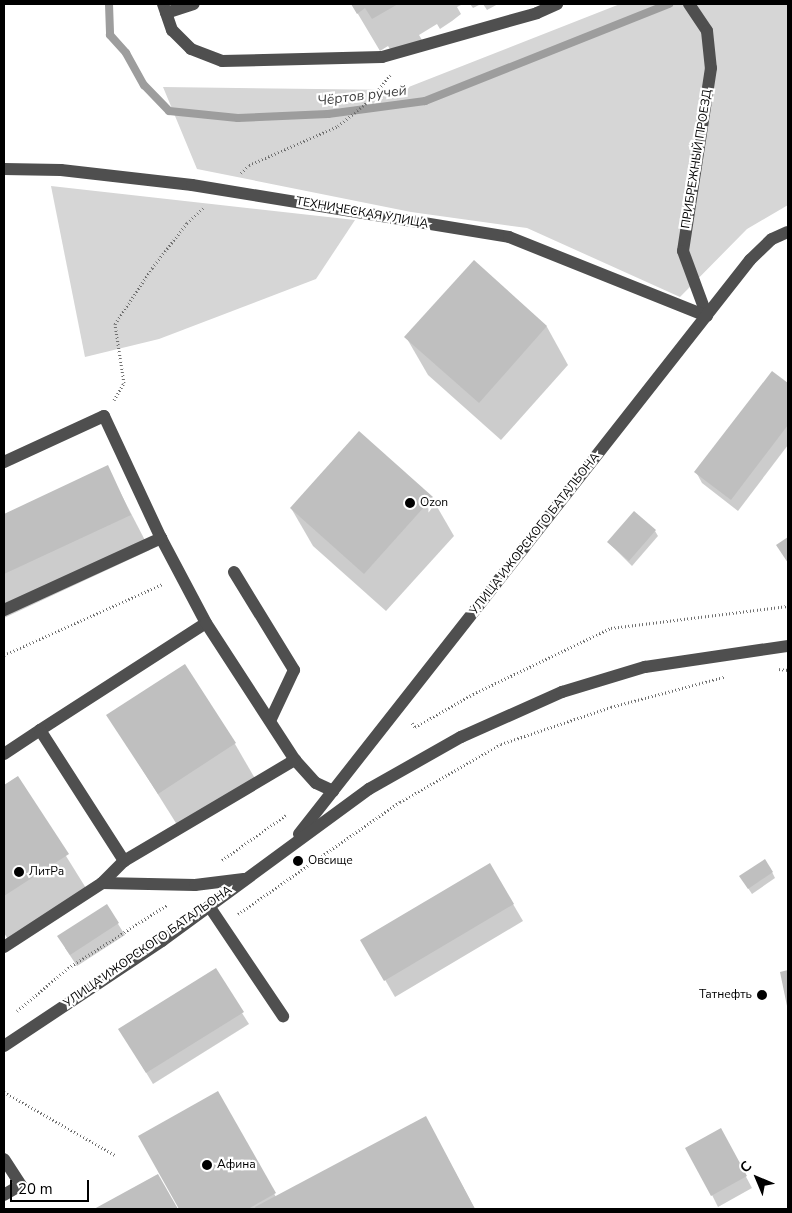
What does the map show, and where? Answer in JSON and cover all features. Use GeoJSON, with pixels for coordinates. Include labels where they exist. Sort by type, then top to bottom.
{"type":"FeatureCollection","features":[{"type":"Feature","properties":{"kind":"street"},"geometry":{"type":"LineString","coordinates":[[194,4],[165,9],[172,30],[191,49],[222,61],[382,57],[538,13],[558,4]]}},
{"type":"Feature","properties":{"kind":"street","name":"ПРИБРЕЖНЫЙ ПРОЕЗД"},"geometry":{"type":"LineString","coordinates":[[689,4],[708,31],[711,68],[683,251],[707,316]]}},
{"type":"Feature","properties":{"kind":"street","name":"ТЕХНИЧЕСКАЯ УЛИЦА"},"geometry":{"type":"LineString","coordinates":[[4,169],[61,170],[192,185],[509,237],[707,316]]}},
{"type":"Feature","properties":{"kind":"street","name":"УЛИЦА ИЖОРСКОГО БАТАЛЬОНА"},"geometry":{"type":"LineString","coordinates":[[290,846],[750,260],[772,239],[788,232]]}},
{"type":"Feature","properties":{"kind":"street"},"geometry":{"type":"LineString","coordinates":[[4,462],[104,416],[161,538],[206,623],[295,760],[316,783],[333,791]]}},
{"type":"Feature","properties":{"kind":"street"},"geometry":{"type":"LineString","coordinates":[[4,610],[161,538]]}},
{"type":"Feature","properties":{"kind":"street"},"geometry":{"type":"LineString","coordinates":[[234,572],[294,670],[270,721]]}},
{"type":"Feature","properties":{"kind":"street"},"geometry":{"type":"LineString","coordinates":[[4,754],[206,623]]}},
{"type":"Feature","properties":{"kind":"street","name":"УЛИЦА ИЖОРСКОГО БАТАЛЬОНА"},"geometry":{"type":"LineString","coordinates":[[4,1046],[209,906],[369,789],[460,737],[562,692],[645,667],[788,646]]}},
{"type":"Feature","properties":{"kind":"street"},"geometry":{"type":"LineString","coordinates":[[40,730],[124,860]]}},
{"type":"Feature","properties":{"kind":"street"},"geometry":{"type":"LineString","coordinates":[[4,947],[102,883],[124,860],[295,760]]}},
{"type":"Feature","properties":{"kind":"street"},"geometry":{"type":"LineString","coordinates":[[102,883],[195,885],[244,879]]}},
{"type":"Feature","properties":{"kind":"street"},"geometry":{"type":"LineString","coordinates":[[209,906],[224,924],[282,1016]]}},
{"type":"Feature","properties":{"kind":"street"},"geometry":{"type":"LineString","coordinates":[[4,1159],[21,1185],[4,1195]]}},
{"type":"Feature","properties":{"kind":"path"},"geometry":{"type":"LineString","coordinates":[[4,655],[180,576]]}},
{"type":"Feature","properties":{"kind":"path"},"geometry":{"type":"LineString","coordinates":[[771,668],[788,670]]}},
{"type":"Feature","properties":{"kind":"path"},"geometry":{"type":"LineString","coordinates":[[224,924],[400,802],[502,744],[612,707],[734,675]]}},
{"type":"Feature","properties":{"kind":"path"},"geometry":{"type":"LineString","coordinates":[[4,1092],[115,1155]]}},
{"type":"Feature","properties":{"kind":"shaded area"},"geometry":{"type":"Polygon","coordinates":[[[620,4],[788,4],[788,205],[747,229],[680,297],[527,228],[411,212],[197,169],[163,87],[401,90],[620,4]]]}},
{"type":"Feature","properties":{"kind":"shaded area"},"geometry":{"type":"Polygon","coordinates":[[[51,186],[355,220],[316,279],[159,339],[85,357],[51,186]]]}},
{"type":"Feature","properties":{"kind":"building"},"geometry":{"type":"Polygon","coordinates":[[[351,4],[398,4],[372,19],[365,8],[357,14],[351,4]]]}},
{"type":"Feature","properties":{"kind":"building"},"geometry":{"type":"Polygon","coordinates":[[[474,260],[547,326],[479,403],[404,337],[474,260]]]}},
{"type":"Feature","properties":{"kind":"building"},"geometry":{"type":"Polygon","coordinates":[[[772,371],[788,383],[788,425],[731,500],[694,472],[772,371]]]}},
{"type":"Feature","properties":{"kind":"building"},"geometry":{"type":"Polygon","coordinates":[[[359,431],[433,497],[364,574],[290,508],[359,431]]]}},
{"type":"Feature","properties":{"kind":"building"},"geometry":{"type":"Polygon","coordinates":[[[108,465],[131,515],[4,574],[4,514],[108,465]]]}},
{"type":"Feature","properties":{"kind":"building"},"geometry":{"type":"Polygon","coordinates":[[[634,511],[656,530],[629,561],[607,542],[634,511]]]}},
{"type":"Feature","properties":{"kind":"building"},"geometry":{"type":"Polygon","coordinates":[[[788,537],[788,563],[776,545],[788,537]]]}},
{"type":"Feature","properties":{"kind":"building"},"geometry":{"type":"Polygon","coordinates":[[[185,664],[236,743],[158,794],[106,715],[185,664]]]}},
{"type":"Feature","properties":{"kind":"building"},"geometry":{"type":"Polygon","coordinates":[[[18,776],[69,854],[4,896],[4,785],[18,776]]]}},
{"type":"Feature","properties":{"kind":"building"},"geometry":{"type":"Polygon","coordinates":[[[765,859],[773,872],[748,889],[739,876],[765,859]]]}},
{"type":"Feature","properties":{"kind":"building"},"geometry":{"type":"Polygon","coordinates":[[[490,863],[514,904],[384,981],[360,940],[490,863]]]}},
{"type":"Feature","properties":{"kind":"building"},"geometry":{"type":"Polygon","coordinates":[[[107,904],[119,923],[70,955],[57,936],[107,904]]]}},
{"type":"Feature","properties":{"kind":"building"},"geometry":{"type":"Polygon","coordinates":[[[216,968],[244,1012],[146,1073],[118,1029],[216,968]]]}},
{"type":"Feature","properties":{"kind":"building"},"geometry":{"type":"Polygon","coordinates":[[[788,970],[788,1006],[787,1006],[780,972],[788,970]]]}},
{"type":"Feature","properties":{"kind":"building","name":"Афина"},"geometry":{"type":"Polygon","coordinates":[[[218,1091],[276,1193],[248,1209],[179,1209],[138,1136],[218,1091]]]}},
{"type":"Feature","properties":{"kind":"building"},"geometry":{"type":"Polygon","coordinates":[[[426,1116],[475,1209],[256,1209],[255,1207],[426,1116]]]}},
{"type":"Feature","properties":{"kind":"building"},"geometry":{"type":"Polygon","coordinates":[[[721,1128],[747,1176],[711,1196],[685,1148],[721,1128]]]}},
{"type":"Feature","properties":{"kind":"building"},"geometry":{"type":"Polygon","coordinates":[[[158,1174],[178,1209],[94,1209],[158,1174]]]}},
{"type":"Feature","properties":{"kind":"waterway","name":"Чёртов ручей"},"geometry":{"type":"LineString","coordinates":[[109,4],[110,35],[126,53],[144,85],[169,111],[238,118],[328,114],[425,101],[669,4]]}},
{"type":"Feature","properties":{"kind":"place","name":"Ozon"},"geometry":{"type":"Point","coordinates":[410,503]}},
{"type":"Feature","properties":{"kind":"place","name":"Овсище"},"geometry":{"type":"Point","coordinates":[298,861]}},
{"type":"Feature","properties":{"kind":"place","name":"ЛитРа"},"geometry":{"type":"Point","coordinates":[19,872]}},
{"type":"Feature","properties":{"kind":"place","name":"Татнефть"},"geometry":{"type":"Point","coordinates":[762,995]}},
{"type":"Feature","properties":{"kind":"place","name":"Афина"},"geometry":{"type":"Point","coordinates":[207,1165]}}]}
